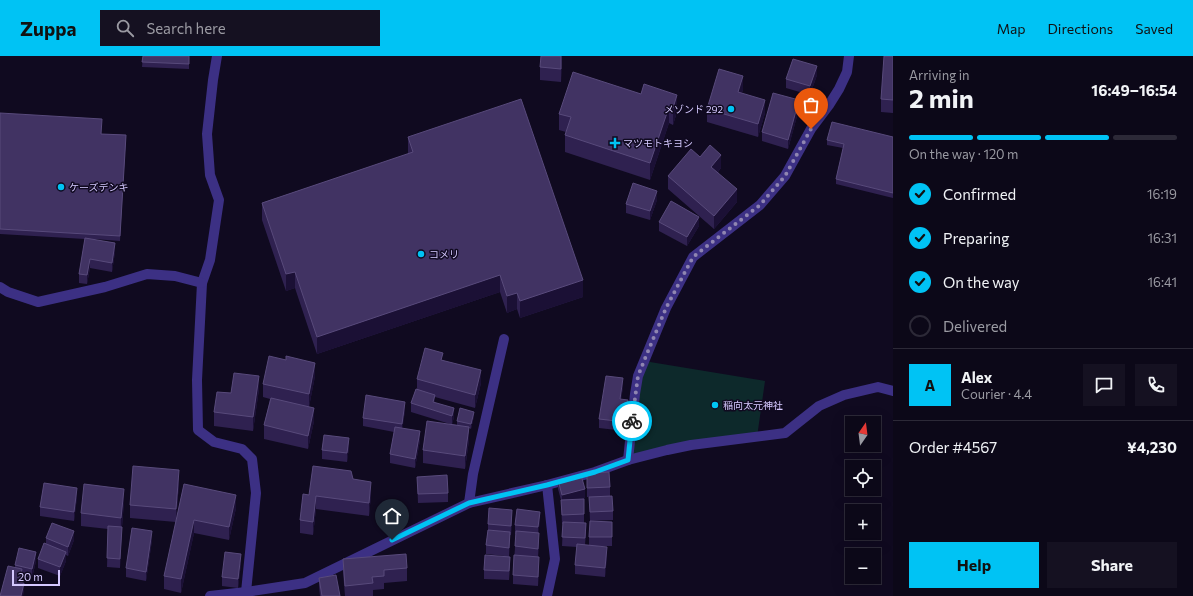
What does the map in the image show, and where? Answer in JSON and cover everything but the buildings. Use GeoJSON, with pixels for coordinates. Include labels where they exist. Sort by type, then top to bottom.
{"type":"FeatureCollection","features":[{"type":"Feature","properties":{"kind":"street"},"geometry":{"type":"LineString","coordinates":[[217,56],[207,134],[210,175],[219,200],[210,260],[202,283],[197,380],[198,430],[214,442],[242,448],[252,459],[256,493],[246,592]]}},
{"type":"Feature","properties":{"kind":"street"},"geometry":{"type":"LineString","coordinates":[[628,460],[638,376],[666,308],[693,257],[760,205],[785,176],[811,129],[839,89],[846,72],[849,56]]}},
{"type":"Feature","properties":{"kind":"street"},"geometry":{"type":"LineString","coordinates":[[0,287],[8,292],[38,302],[105,287],[147,274],[175,276],[202,283]]}},
{"type":"Feature","properties":{"kind":"street"},"geometry":{"type":"LineString","coordinates":[[469,503],[473,474],[504,339]]}},
{"type":"Feature","properties":{"kind":"street"},"geometry":{"type":"LineString","coordinates":[[210,596],[305,583],[469,503],[547,485],[595,472],[628,460],[690,445],[785,433],[819,406],[844,395],[878,387],[893,391]]}},
{"type":"Feature","properties":{"kind":"street"},"geometry":{"type":"LineString","coordinates":[[547,485],[555,559],[547,596]]}},
{"type":"Feature","properties":{"kind":"green space"},"geometry":{"type":"Polygon","coordinates":[[[644,361],[765,381],[757,437],[628,460],[644,361]]]}},
{"type":"Feature","properties":{"kind":"way so far"},"geometry":{"type":"LineString","coordinates":[[632,421],[638,376],[666,308],[693,257],[760,205],[785,176],[811,129]]}},
{"type":"Feature","properties":{"kind":"place","name":"メゾンド 292"},"geometry":{"type":"Point","coordinates":[731,109]}},
{"type":"Feature","properties":{"kind":"place","name":"マツモトキヨシ"},"geometry":{"type":"Point","coordinates":[615,143]}},
{"type":"Feature","properties":{"kind":"place","name":"ケーズデンキ"},"geometry":{"type":"Point","coordinates":[61,187]}},
{"type":"Feature","properties":{"kind":"place","name":"コメリ"},"geometry":{"type":"Point","coordinates":[421,254]}},
{"type":"Feature","properties":{"kind":"place","name":"稲向太元神社"},"geometry":{"type":"Point","coordinates":[715,405]}},
{"type":"Feature","properties":{"kind":"route"},"geometry":{"type":"LineString","coordinates":[[392,540],[469,503],[547,485],[595,472],[628,460],[632,421]]}}]}
